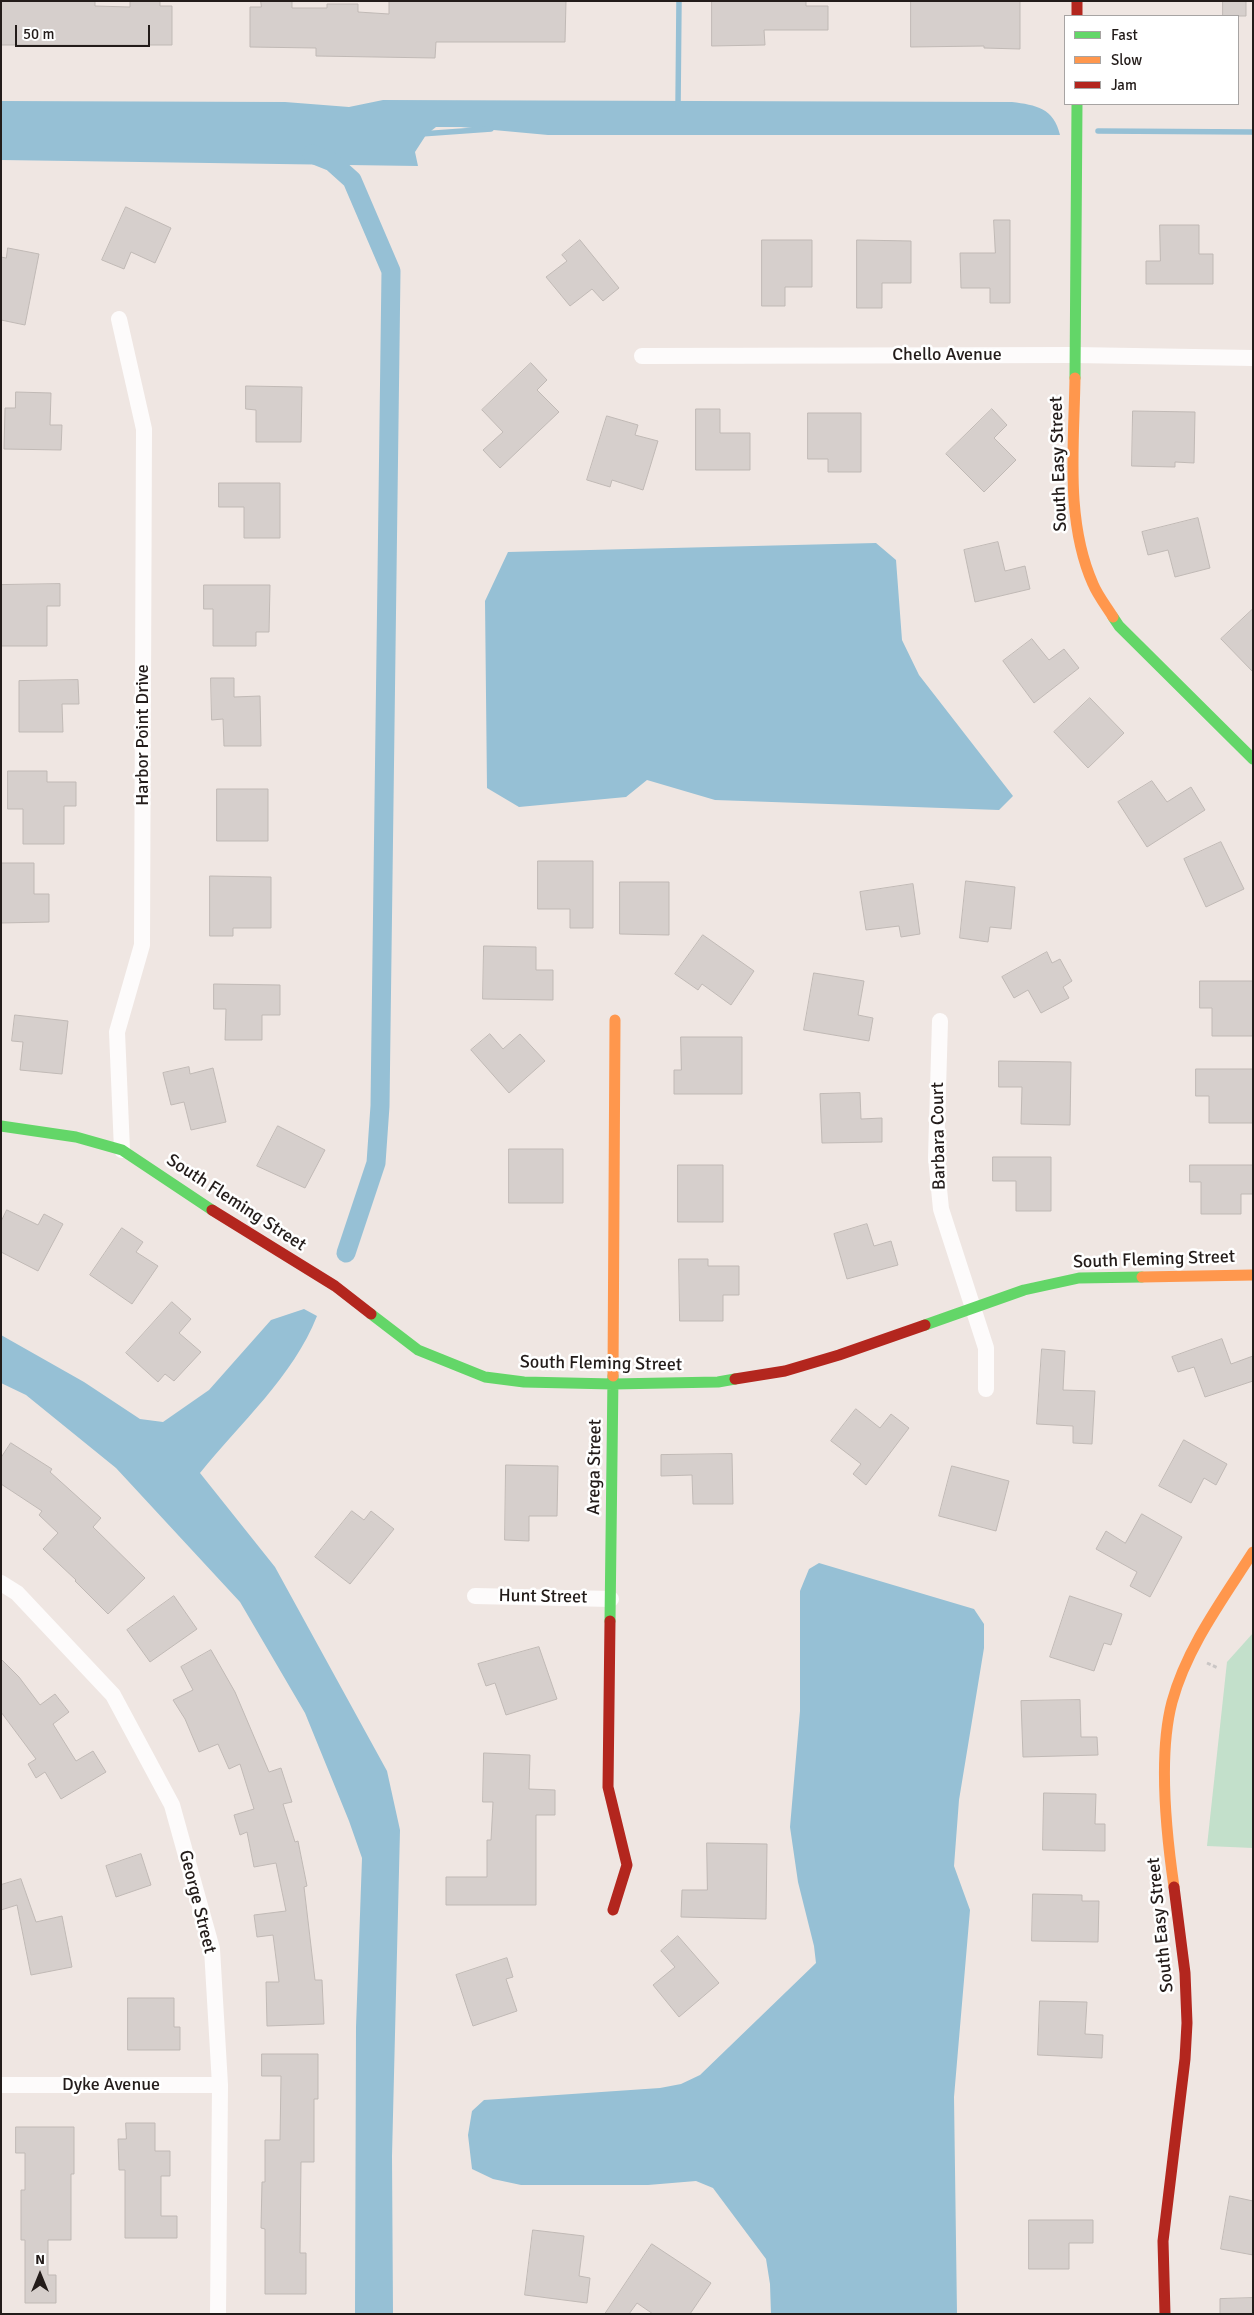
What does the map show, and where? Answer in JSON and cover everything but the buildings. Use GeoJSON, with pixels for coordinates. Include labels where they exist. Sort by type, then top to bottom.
{"type":"FeatureCollection","features":[{"type":"Feature","properties":{"kind":"street"},"geometry":{"type":"LineString","coordinates":[[1077,1],[1077,15]]}},
{"type":"Feature","properties":{"kind":"street","name":"South Easy Street"},"geometry":{"type":"LineString","coordinates":[[1077,105],[1074,489],[1077,535],[1093,585],[1120,626],[1253,759]]}},
{"type":"Feature","properties":{"kind":"street","name":"Harbor Point Drive"},"geometry":{"type":"LineString","coordinates":[[119,319],[144,429],[142,946],[117,1032],[122,1150]]}},
{"type":"Feature","properties":{"kind":"street","name":"Chello Avenue"},"geometry":{"type":"LineString","coordinates":[[642,356],[1075,355],[1253,358]]}},
{"type":"Feature","properties":{"kind":"street","name":"Arega Street"},"geometry":{"type":"LineString","coordinates":[[614,1910],[627,1865],[608,1787],[615,1020]]}},
{"type":"Feature","properties":{"kind":"street","name":"Barbara Court"},"geometry":{"type":"LineString","coordinates":[[940,1021],[936,1158],[940,1201],[986,1348],[986,1389]]}},
{"type":"Feature","properties":{"kind":"street","name":"South Fleming Street"},"geometry":{"type":"LineString","coordinates":[[1,1126],[76,1137],[122,1150],[216,1213],[335,1286],[418,1350],[485,1376],[524,1382],[613,1384],[718,1382],[785,1371],[838,1355],[1024,1290],[1078,1278],[1253,1275]]}},
{"type":"Feature","properties":{"kind":"street","name":"South Easy Street"},"geometry":{"type":"LineString","coordinates":[[1165,2314],[1161,2282],[1166,2208],[1183,2076],[1187,2023],[1186,1976],[1166,1822],[1166,1748],[1174,1696],[1190,1654],[1253,1552]]}},
{"type":"Feature","properties":{"kind":"street","name":"George Street"},"geometry":{"type":"LineString","coordinates":[[1,1583],[17,1593],[113,1695],[172,1805],[212,1949],[220,2086],[218,2314]]}},
{"type":"Feature","properties":{"kind":"street","name":"Hunt Street"},"geometry":{"type":"LineString","coordinates":[[475,1596],[611,1599]]}},
{"type":"Feature","properties":{"kind":"street","name":"Dyke Avenue"},"geometry":{"type":"LineString","coordinates":[[1,2085],[220,2086]]}},
{"type":"Feature","properties":{"kind":"green space"},"geometry":{"type":"Polygon","coordinates":[[[1253,1633],[1253,1848],[1207,1846],[1227,1662],[1253,1633]]]}},
{"type":"Feature","properties":{"kind":"water"},"geometry":{"type":"Polygon","coordinates":[[[383,100],[1012,102],[1036,107],[1049,113],[1060,135],[548,135],[461,127],[436,127],[426,135],[415,152],[418,166],[1,160],[1,101],[285,102],[349,107],[383,100]]]}},
{"type":"Feature","properties":{"kind":"water"},"geometry":{"type":"Polygon","coordinates":[[[876,543],[896,560],[902,640],[919,675],[1013,796],[999,810],[715,800],[647,780],[626,797],[519,807],[487,788],[485,601],[508,552],[876,543]]]}},
{"type":"Feature","properties":{"kind":"water"},"geometry":{"type":"Polygon","coordinates":[[[304,1309],[317,1316],[307,1338],[294,1359],[264,1399],[200,1473],[275,1567],[387,1771],[400,1830],[392,2156],[393,2314],[355,2314],[356,2027],[362,1858],[305,1713],[240,1602],[116,1468],[26,1395],[1,1383],[1,1335],[84,1382],[140,1419],[163,1422],[209,1390],[271,1320],[304,1309]]]}},
{"type":"Feature","properties":{"kind":"water"},"geometry":{"type":"Polygon","coordinates":[[[819,1563],[974,1609],[984,1624],[984,1648],[959,1800],[954,1866],[970,1910],[954,2097],[957,2314],[771,2314],[770,2284],[766,2259],[713,2188],[696,2181],[648,2185],[521,2185],[493,2179],[472,2169],[468,2135],[472,2111],[484,2100],[660,2088],[681,2084],[700,2075],[816,1963],[814,1946],[798,1882],[790,1827],[800,1711],[800,1591],[809,1569],[819,1563]]]}},
{"type":"Feature","properties":{"kind":"waterway"},"geometry":{"type":"LineString","coordinates":[[678,107],[679,1]]}},
{"type":"Feature","properties":{"kind":"waterway"},"geometry":{"type":"LineString","coordinates":[[421,134],[491,129]]}},
{"type":"Feature","properties":{"kind":"waterway"},"geometry":{"type":"LineString","coordinates":[[1098,131],[1253,132]]}},
{"type":"Feature","properties":{"kind":"waterway"},"geometry":{"type":"LineString","coordinates":[[312,154],[332,162],[352,180],[391,271],[380,1106],[376,1163],[346,1253]]}},
{"type":"Feature","properties":{"kind":"traffic: fast"},"geometry":{"type":"LineString","coordinates":[[1075,378],[1077,105]]}},
{"type":"Feature","properties":{"kind":"traffic: fast"},"geometry":{"type":"LineString","coordinates":[[1113,617],[1119,626],[1253,759]]}},
{"type":"Feature","properties":{"kind":"traffic: fast"},"geometry":{"type":"LineString","coordinates":[[1,1126],[76,1137],[122,1150],[212,1210]]}},
{"type":"Feature","properties":{"kind":"traffic: fast"},"geometry":{"type":"LineString","coordinates":[[925,1325],[1024,1290],[1079,1278],[1142,1277]]}},
{"type":"Feature","properties":{"kind":"traffic: fast"},"geometry":{"type":"LineString","coordinates":[[371,1314],[418,1350],[485,1377],[524,1382],[613,1384],[718,1382],[735,1379]]}},
{"type":"Feature","properties":{"kind":"traffic: fast"},"geometry":{"type":"LineString","coordinates":[[610,1621],[613,1376]]}},
{"type":"Feature","properties":{"kind":"traffic: slow"},"geometry":{"type":"LineString","coordinates":[[1075,378],[1073,483],[1078,535],[1084,560],[1093,584],[1113,617]]}},
{"type":"Feature","properties":{"kind":"traffic: slow"},"geometry":{"type":"LineString","coordinates":[[613,1376],[615,1020]]}},
{"type":"Feature","properties":{"kind":"traffic: slow"},"geometry":{"type":"LineString","coordinates":[[1142,1277],[1253,1275]]}},
{"type":"Feature","properties":{"kind":"traffic: slow"},"geometry":{"type":"LineString","coordinates":[[1174,1887],[1168,1842],[1164,1769],[1165,1746],[1172,1702],[1196,1643],[1253,1552]]}},
{"type":"Feature","properties":{"kind":"traffic: jam"},"geometry":{"type":"LineString","coordinates":[[1077,1],[1077,15]]}},
{"type":"Feature","properties":{"kind":"traffic: jam"},"geometry":{"type":"LineString","coordinates":[[212,1210],[335,1286],[371,1314]]}},
{"type":"Feature","properties":{"kind":"traffic: jam"},"geometry":{"type":"LineString","coordinates":[[735,1379],[785,1371],[839,1355],[925,1325]]}},
{"type":"Feature","properties":{"kind":"traffic: jam"},"geometry":{"type":"LineString","coordinates":[[610,1621],[608,1787],[627,1865],[613,1910]]}},
{"type":"Feature","properties":{"kind":"traffic: jam"},"geometry":{"type":"LineString","coordinates":[[1165,2314],[1163,2241],[1185,2059],[1187,2023],[1185,1973],[1174,1887]]}}]}
